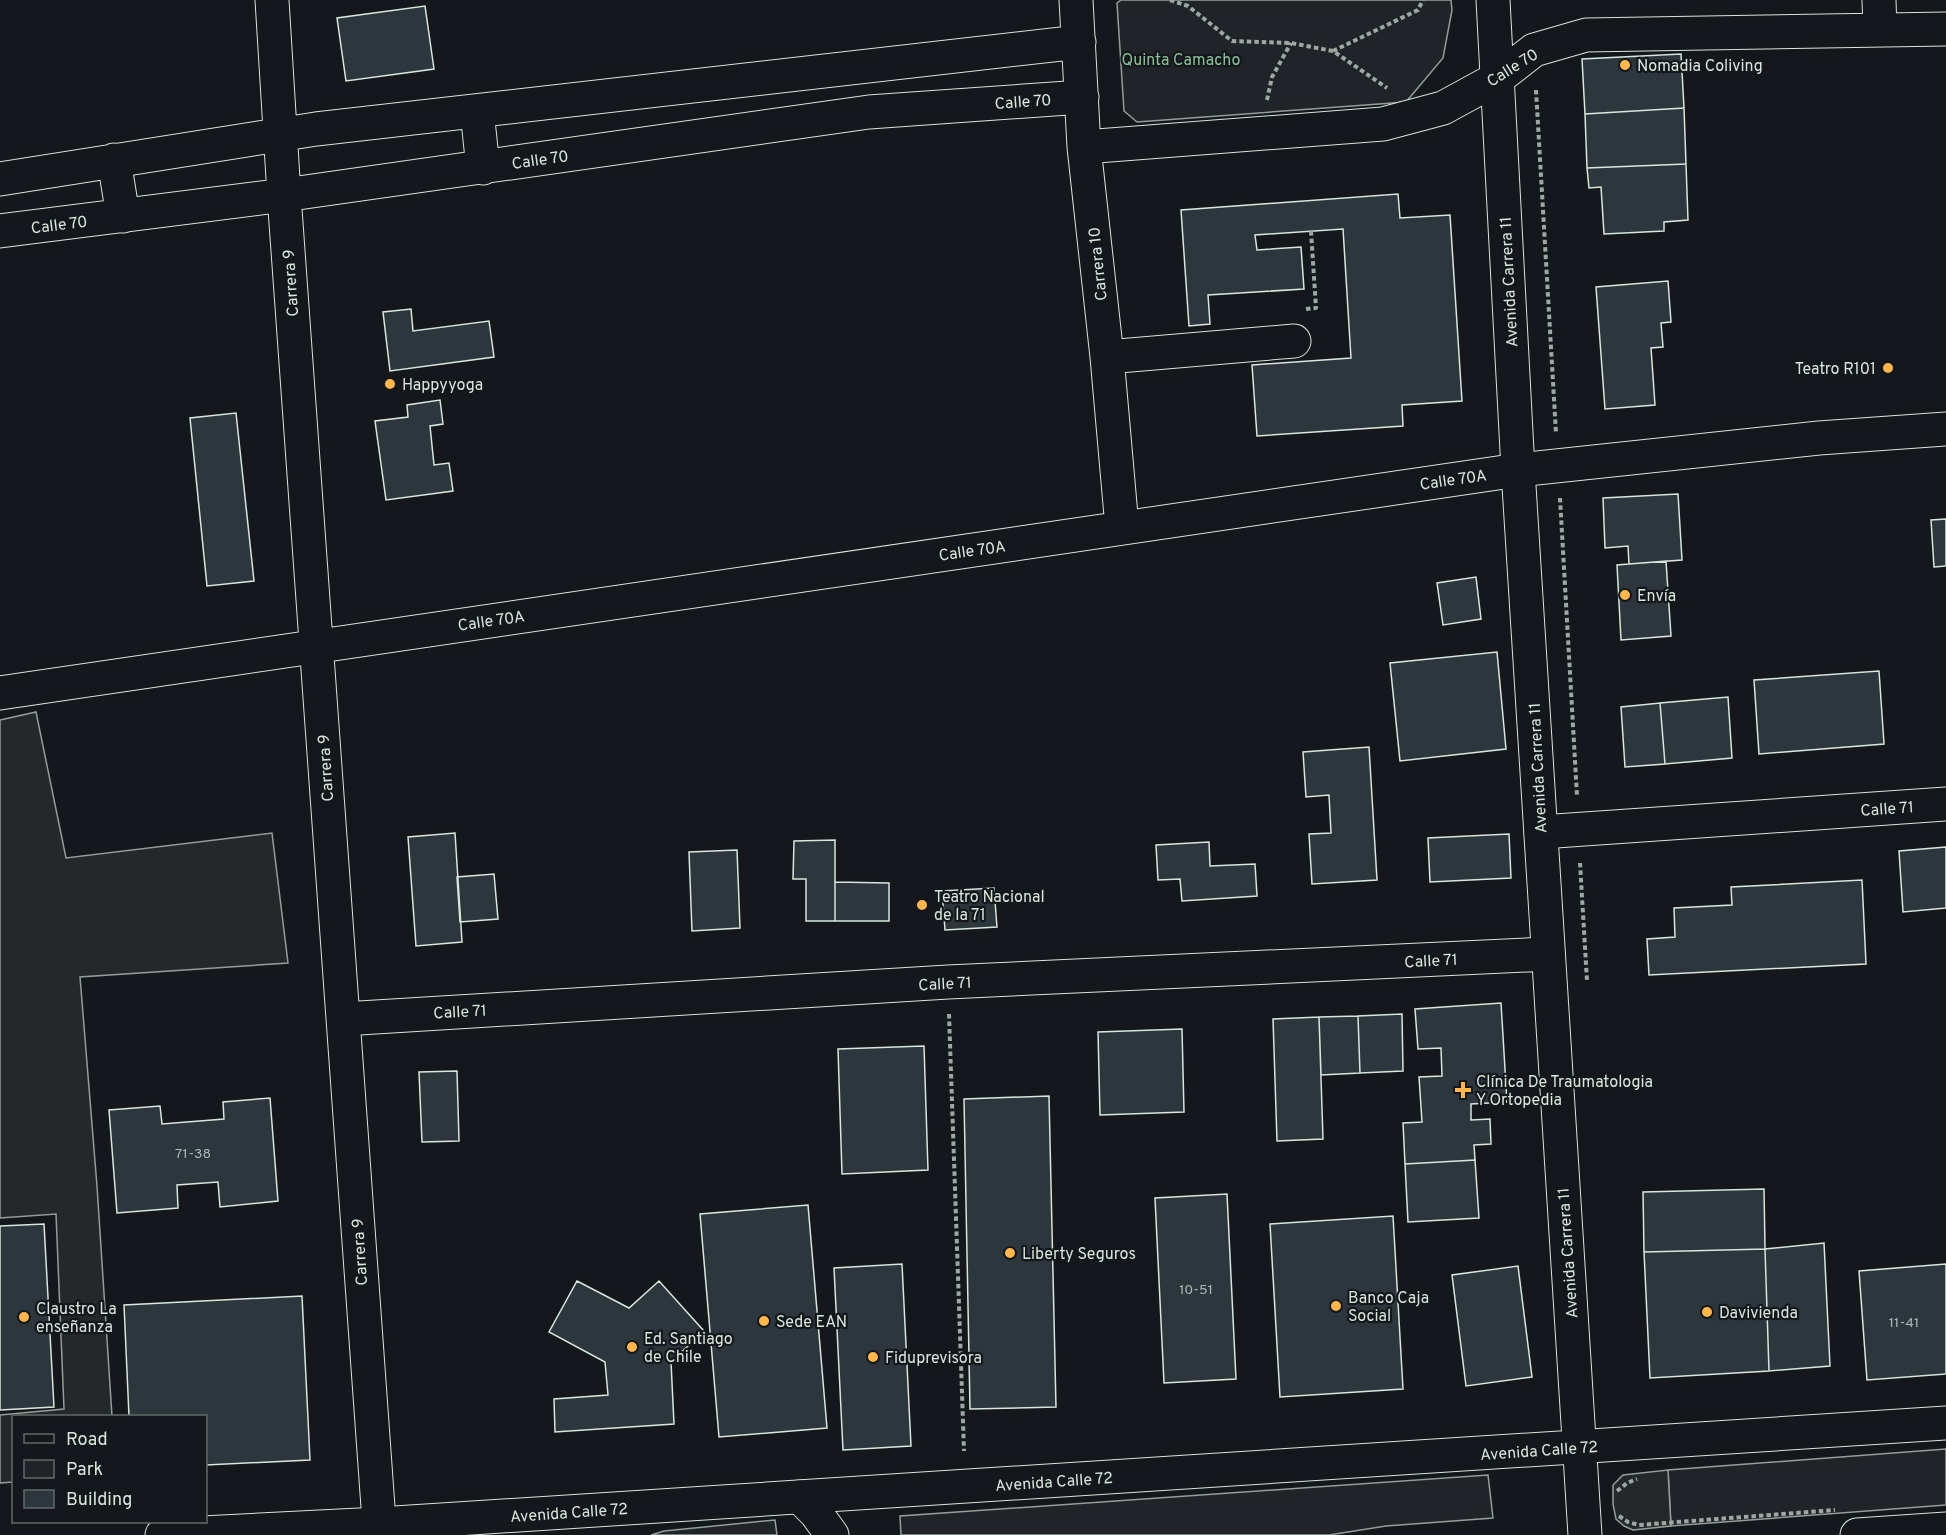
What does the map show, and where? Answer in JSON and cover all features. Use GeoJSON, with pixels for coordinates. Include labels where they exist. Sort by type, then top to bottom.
{"type":"FeatureCollection","features":[{"type":"Feature","properties":{"kind":"street","name":"Carrera 9"},"geometry":{"type":"LineString","coordinates":[[272,0],[379,1529]]}},
{"type":"Feature","properties":{"kind":"street","name":"Carrera 10"},"geometry":{"type":"LineString","coordinates":[[1076,0],[1084,147],[1107,357],[1122,527]]}},
{"type":"Feature","properties":{"kind":"street","name":"Avenida Carrera 11"},"geometry":{"type":"LineString","coordinates":[[1493,0],[1518,470],[1585,1535]]}},
{"type":"Feature","properties":{"kind":"street","name":"Calle 70"},"geometry":{"type":"LineString","coordinates":[[1084,147],[1383,124],[1443,108],[1498,78],[1534,50],[1586,35],[1879,15],[1946,29]]}},
{"type":"Feature","properties":{"kind":"street"},"geometry":{"type":"LineString","coordinates":[[0,179],[281,134],[1079,42]]}},
{"type":"Feature","properties":{"kind":"street"},"geometry":{"type":"LineString","coordinates":[[863,66],[869,112]]}},
{"type":"Feature","properties":{"kind":"street"},"geometry":{"type":"LineString","coordinates":[[658,90],[667,141]]}},
{"type":"Feature","properties":{"kind":"street","name":"Calle 70"},"geometry":{"type":"LineString","coordinates":[[0,231],[483,168],[869,112],[1082,97]]}},
{"type":"Feature","properties":{"kind":"street"},"geometry":{"type":"LineString","coordinates":[[477,111],[483,168]]}},
{"type":"Feature","properties":{"kind":"street"},"geometry":{"type":"LineString","coordinates":[[114,160],[123,216]]}},
{"type":"Feature","properties":{"kind":"street"},"geometry":{"type":"LineString","coordinates":[[1107,357],[1294,341]]}},
{"type":"Feature","properties":{"kind":"street","name":"Calle 70A"},"geometry":{"type":"LineString","coordinates":[[0,693],[1518,470],[1819,438],[1946,429]]}},
{"type":"Feature","properties":{"kind":"street","name":"Calle 71"},"geometry":{"type":"LineString","coordinates":[[1541,832],[1946,804]]}},
{"type":"Feature","properties":{"kind":"street","name":"Calle 71"},"geometry":{"type":"LineString","coordinates":[[343,1018],[948,982],[1548,954]]}},
{"type":"Feature","properties":{"kind":"street","name":"Avenida Calle 72"},"geometry":{"type":"LineString","coordinates":[[162,1535],[379,1529],[800,1497],[1946,1423]]}},
{"type":"Feature","properties":{"kind":"street"},"geometry":{"type":"LineString","coordinates":[[800,1497],[816,1513],[832,1535]]}},
{"type":"Feature","properties":{"kind":"street"},"geometry":{"type":"LineString","coordinates":[[1848,1522],[1946,1529]]}},
{"type":"Feature","properties":{"kind":"path"},"geometry":{"type":"LineString","coordinates":[[1170,0],[1188,6],[1232,41],[1291,43],[1333,51],[1391,90]]}},
{"type":"Feature","properties":{"kind":"path"},"geometry":{"type":"LineString","coordinates":[[1333,51],[1418,10],[1423,0]]}},
{"type":"Feature","properties":{"kind":"path"},"geometry":{"type":"LineString","coordinates":[[1253,134],[1265,112],[1272,77],[1291,43]]}},
{"type":"Feature","properties":{"kind":"path"},"geometry":{"type":"LineString","coordinates":[[1534,50],[1587,985]]}},
{"type":"Feature","properties":{"kind":"path"},"geometry":{"type":"LineString","coordinates":[[1294,341],[1292,309],[1316,308],[1311,231]]}},
{"type":"Feature","properties":{"kind":"path"},"geometry":{"type":"LineString","coordinates":[[948,982],[964,1451]]}},
{"type":"Feature","properties":{"kind":"path"},"geometry":{"type":"LineString","coordinates":[[1619,1516],[1639,1525],[1848,1522]]}},
{"type":"Feature","properties":{"kind":"green space","name":"Quinta Camacho"},"geometry":{"type":"Polygon","coordinates":[[[1121,0],[1451,0],[1452,10],[1443,58],[1406,102],[1137,122],[1124,111],[1117,3],[1121,0]]]}},
{"type":"Feature","properties":{"kind":"green space"},"geometry":{"type":"Polygon","coordinates":[[[1946,1449],[1946,1505],[1671,1526],[1668,1470],[1946,1449]]]}},
{"type":"Feature","properties":{"kind":"green space"},"geometry":{"type":"Polygon","coordinates":[[[1488,1475],[1493,1518],[1386,1526],[1329,1535],[901,1535],[900,1516],[1488,1475]]]}},
{"type":"Feature","properties":{"kind":"green space"},"geometry":{"type":"Polygon","coordinates":[[[775,1520],[777,1535],[651,1535],[664,1531],[775,1520]]]}},
{"type":"Feature","properties":{"kind":"shaded area"},"geometry":{"type":"Polygon","coordinates":[[[36,712],[66,858],[272,833],[288,963],[80,977],[112,1415],[12,1415],[12,1482],[0,1483],[0,1415],[64,1409],[56,1214],[0,1218],[0,720],[36,712]]]}},
{"type":"Feature","properties":{"kind":"shaded area"},"geometry":{"type":"Polygon","coordinates":[[[1668,1470],[1671,1526],[1633,1530],[1616,1519],[1613,1485],[1623,1475],[1668,1470]]]}},
{"type":"Feature","properties":{"kind":"building"},"geometry":{"type":"Polygon","coordinates":[[[425,6],[434,69],[346,81],[337,18],[425,6]]]}},
{"type":"Feature","properties":{"kind":"building"},"geometry":{"type":"Polygon","coordinates":[[[1681,54],[1684,108],[1585,114],[1582,59],[1681,54]]]}},
{"type":"Feature","properties":{"kind":"building"},"geometry":{"type":"Polygon","coordinates":[[[1684,108],[1686,164],[1587,168],[1585,114],[1684,108]]]}},
{"type":"Feature","properties":{"kind":"building"},"geometry":{"type":"Polygon","coordinates":[[[1686,164],[1688,220],[1664,222],[1664,231],[1604,234],[1601,187],[1589,188],[1587,168],[1686,164]]]}},
{"type":"Feature","properties":{"kind":"building"},"geometry":{"type":"Polygon","coordinates":[[[1398,194],[1400,218],[1450,215],[1462,401],[1402,405],[1403,426],[1257,436],[1252,365],[1351,358],[1343,229],[1255,235],[1257,250],[1301,247],[1304,289],[1208,295],[1210,324],[1189,326],[1181,210],[1398,194]]]}},
{"type":"Feature","properties":{"kind":"building"},"geometry":{"type":"Polygon","coordinates":[[[1668,281],[1671,322],[1661,323],[1663,347],[1651,348],[1655,405],[1605,409],[1596,287],[1668,281]]]}},
{"type":"Feature","properties":{"kind":"building"},"geometry":{"type":"Polygon","coordinates":[[[411,309],[413,331],[489,321],[494,357],[390,371],[383,312],[411,309]]]}},
{"type":"Feature","properties":{"kind":"building"},"geometry":{"type":"Polygon","coordinates":[[[440,400],[443,424],[430,426],[434,465],[449,463],[453,491],[386,500],[375,421],[408,417],[407,405],[440,400]]]}},
{"type":"Feature","properties":{"kind":"building"},"geometry":{"type":"Polygon","coordinates":[[[236,413],[254,581],[207,586],[190,418],[236,413]]]}},
{"type":"Feature","properties":{"kind":"building"},"geometry":{"type":"Polygon","coordinates":[[[1678,494],[1682,560],[1629,564],[1628,546],[1605,548],[1603,498],[1678,494]]]}},
{"type":"Feature","properties":{"kind":"building"},"geometry":{"type":"Polygon","coordinates":[[[1946,519],[1946,566],[1934,567],[1931,520],[1946,519]]]}},
{"type":"Feature","properties":{"kind":"building"},"geometry":{"type":"Polygon","coordinates":[[[1666,561],[1671,636],[1621,640],[1617,565],[1666,561]]]}},
{"type":"Feature","properties":{"kind":"building"},"geometry":{"type":"Polygon","coordinates":[[[1476,577],[1481,619],[1443,625],[1437,583],[1476,577]]]}},
{"type":"Feature","properties":{"kind":"building"},"geometry":{"type":"Polygon","coordinates":[[[1497,652],[1506,749],[1400,761],[1390,663],[1497,652]]]}},
{"type":"Feature","properties":{"kind":"building"},"geometry":{"type":"Polygon","coordinates":[[[1879,671],[1884,744],[1759,754],[1754,680],[1879,671]]]}},
{"type":"Feature","properties":{"kind":"building"},"geometry":{"type":"Polygon","coordinates":[[[1728,697],[1732,758],[1665,764],[1660,703],[1728,697]]]}},
{"type":"Feature","properties":{"kind":"building"},"geometry":{"type":"Polygon","coordinates":[[[1660,703],[1665,764],[1625,767],[1621,707],[1660,703]]]}},
{"type":"Feature","properties":{"kind":"building"},"geometry":{"type":"Polygon","coordinates":[[[1369,747],[1377,880],[1312,884],[1309,834],[1331,833],[1329,795],[1306,797],[1303,752],[1369,747]]]}},
{"type":"Feature","properties":{"kind":"building"},"geometry":{"type":"Polygon","coordinates":[[[455,833],[462,942],[416,946],[408,837],[455,833]]]}},
{"type":"Feature","properties":{"kind":"building"},"geometry":{"type":"Polygon","coordinates":[[[1509,834],[1511,878],[1430,882],[1428,838],[1509,834]]]}},
{"type":"Feature","properties":{"kind":"building"},"geometry":{"type":"Polygon","coordinates":[[[835,840],[835,921],[806,921],[806,879],[793,879],[794,841],[835,840]]]}},
{"type":"Feature","properties":{"kind":"building"},"geometry":{"type":"Polygon","coordinates":[[[1209,842],[1210,866],[1255,864],[1257,896],[1182,901],[1180,879],[1158,880],[1156,845],[1209,842]]]}},
{"type":"Feature","properties":{"kind":"building"},"geometry":{"type":"Polygon","coordinates":[[[1946,847],[1946,908],[1903,912],[1899,851],[1946,847]]]}},
{"type":"Feature","properties":{"kind":"building"},"geometry":{"type":"Polygon","coordinates":[[[737,850],[740,928],[692,931],[689,852],[737,850]]]}},
{"type":"Feature","properties":{"kind":"building"},"geometry":{"type":"Polygon","coordinates":[[[494,874],[498,919],[460,922],[457,877],[494,874]]]}},
{"type":"Feature","properties":{"kind":"building"},"geometry":{"type":"Polygon","coordinates":[[[1862,880],[1866,964],[1649,975],[1647,939],[1675,937],[1674,908],[1732,905],[1731,887],[1862,880]]]}},
{"type":"Feature","properties":{"kind":"building"},"geometry":{"type":"Polygon","coordinates":[[[835,882],[889,883],[889,921],[835,921],[835,882]]]}},
{"type":"Feature","properties":{"kind":"building"},"geometry":{"type":"Polygon","coordinates":[[[994,888],[997,927],[945,930],[942,891],[994,888]]]}},
{"type":"Feature","properties":{"kind":"building","name":"Clínica De Traumatologia Y Ortopedia"},"geometry":{"type":"Polygon","coordinates":[[[1501,1003],[1507,1102],[1471,1104],[1471,1120],[1490,1119],[1491,1144],[1474,1145],[1475,1160],[1405,1164],[1403,1123],[1422,1122],[1419,1077],[1442,1076],[1441,1048],[1418,1049],[1415,1009],[1501,1003]]]}},
{"type":"Feature","properties":{"kind":"building"},"geometry":{"type":"Polygon","coordinates":[[[1402,1014],[1403,1071],[1360,1073],[1358,1016],[1402,1014]]]}},
{"type":"Feature","properties":{"kind":"building"},"geometry":{"type":"Polygon","coordinates":[[[1358,1016],[1360,1073],[1321,1075],[1319,1017],[1358,1016]]]}},
{"type":"Feature","properties":{"kind":"building"},"geometry":{"type":"Polygon","coordinates":[[[1319,1017],[1323,1139],[1277,1141],[1273,1019],[1319,1017]]]}},
{"type":"Feature","properties":{"kind":"building"},"geometry":{"type":"Polygon","coordinates":[[[1182,1029],[1184,1112],[1100,1115],[1098,1032],[1182,1029]]]}},
{"type":"Feature","properties":{"kind":"building"},"geometry":{"type":"Polygon","coordinates":[[[924,1046],[928,1170],[842,1174],[838,1049],[924,1046]]]}},
{"type":"Feature","properties":{"kind":"building"},"geometry":{"type":"Polygon","coordinates":[[[457,1071],[459,1141],[422,1142],[419,1072],[457,1071]]]}},
{"type":"Feature","properties":{"kind":"building","name":"Liberty Seguros"},"geometry":{"type":"Polygon","coordinates":[[[1049,1096],[1056,1407],[970,1409],[964,1099],[1049,1096]]]}},
{"type":"Feature","properties":{"kind":"building"},"geometry":{"type":"Polygon","coordinates":[[[270,1098],[278,1201],[220,1207],[218,1182],[177,1185],[178,1208],[117,1213],[109,1110],[160,1106],[162,1124],[224,1119],[223,1102],[270,1098]]]}},
{"type":"Feature","properties":{"kind":"building"},"geometry":{"type":"Polygon","coordinates":[[[1475,1160],[1479,1218],[1408,1222],[1405,1164],[1475,1160]]]}},
{"type":"Feature","properties":{"kind":"building"},"geometry":{"type":"Polygon","coordinates":[[[1764,1189],[1765,1249],[1644,1252],[1643,1192],[1764,1189]]]}},
{"type":"Feature","properties":{"kind":"building"},"geometry":{"type":"Polygon","coordinates":[[[1227,1194],[1236,1379],[1164,1383],[1155,1198],[1227,1194]]]}},
{"type":"Feature","properties":{"kind":"building","name":"Sede EAN"},"geometry":{"type":"Polygon","coordinates":[[[808,1205],[827,1428],[719,1437],[700,1214],[808,1205]]]}},
{"type":"Feature","properties":{"kind":"building","name":"Banco Caja Social"},"geometry":{"type":"Polygon","coordinates":[[[1393,1216],[1403,1389],[1280,1397],[1270,1224],[1393,1216]]]}},
{"type":"Feature","properties":{"kind":"building","name":"Claustro La enseñanza"},"geometry":{"type":"Polygon","coordinates":[[[44,1224],[54,1407],[0,1410],[0,1226],[44,1224]]]}},
{"type":"Feature","properties":{"kind":"building"},"geometry":{"type":"Polygon","coordinates":[[[1824,1243],[1830,1366],[1769,1371],[1765,1249],[1824,1243]]]}},
{"type":"Feature","properties":{"kind":"building","name":"Davivienda"},"geometry":{"type":"Polygon","coordinates":[[[1765,1249],[1769,1371],[1650,1378],[1644,1252],[1765,1249]]]}},
{"type":"Feature","properties":{"kind":"building","name":"Fiduprevisora"},"geometry":{"type":"Polygon","coordinates":[[[902,1264],[911,1446],[843,1450],[834,1268],[902,1264]]]}},
{"type":"Feature","properties":{"kind":"building"},"geometry":{"type":"Polygon","coordinates":[[[1946,1264],[1946,1374],[1867,1380],[1859,1271],[1946,1264]]]}},
{"type":"Feature","properties":{"kind":"building"},"geometry":{"type":"Polygon","coordinates":[[[1518,1266],[1532,1377],[1466,1386],[1452,1275],[1518,1266]]]}},
{"type":"Feature","properties":{"kind":"building","name":"Ed. Santiago de Chile"},"geometry":{"type":"Polygon","coordinates":[[[577,1281],[629,1308],[659,1281],[704,1331],[671,1362],[674,1424],[555,1432],[554,1399],[608,1395],[605,1362],[549,1332],[577,1281]]]}},
{"type":"Feature","properties":{"kind":"building"},"geometry":{"type":"Polygon","coordinates":[[[302,1296],[310,1460],[207,1465],[207,1415],[129,1415],[124,1305],[302,1296]]]}},
{"type":"Feature","properties":{"kind":"place","name":"Nomadia Coliving"},"geometry":{"type":"Point","coordinates":[1625,65]}},
{"type":"Feature","properties":{"kind":"place","name":"Teatro R101"},"geometry":{"type":"Point","coordinates":[1888,368]}},
{"type":"Feature","properties":{"kind":"place","name":"Happyyoga"},"geometry":{"type":"Point","coordinates":[390,384]}},
{"type":"Feature","properties":{"kind":"place","name":"Envía"},"geometry":{"type":"Point","coordinates":[1625,595]}},
{"type":"Feature","properties":{"kind":"place","name":"Teatro Nacional de la 71"},"geometry":{"type":"Point","coordinates":[922,905]}},
{"type":"Feature","properties":{"kind":"place","name":"Clínica De Traumatologia Y Ortopedia"},"geometry":{"type":"Point","coordinates":[1463,1090]}},
{"type":"Feature","properties":{"kind":"place","name":"Liberty Seguros"},"geometry":{"type":"Point","coordinates":[1010,1253]}},
{"type":"Feature","properties":{"kind":"place","name":"Banco Caja Social"},"geometry":{"type":"Point","coordinates":[1336,1306]}},
{"type":"Feature","properties":{"kind":"place","name":"Davivienda"},"geometry":{"type":"Point","coordinates":[1707,1312]}},
{"type":"Feature","properties":{"kind":"place","name":"Claustro La enseñanza"},"geometry":{"type":"Point","coordinates":[24,1317]}},
{"type":"Feature","properties":{"kind":"place","name":"Sede EAN"},"geometry":{"type":"Point","coordinates":[764,1321]}},
{"type":"Feature","properties":{"kind":"place","name":"Ed. Santiago de Chile"},"geometry":{"type":"Point","coordinates":[632,1347]}},
{"type":"Feature","properties":{"kind":"place","name":"Fiduprevisora"},"geometry":{"type":"Point","coordinates":[873,1357]}}]}
